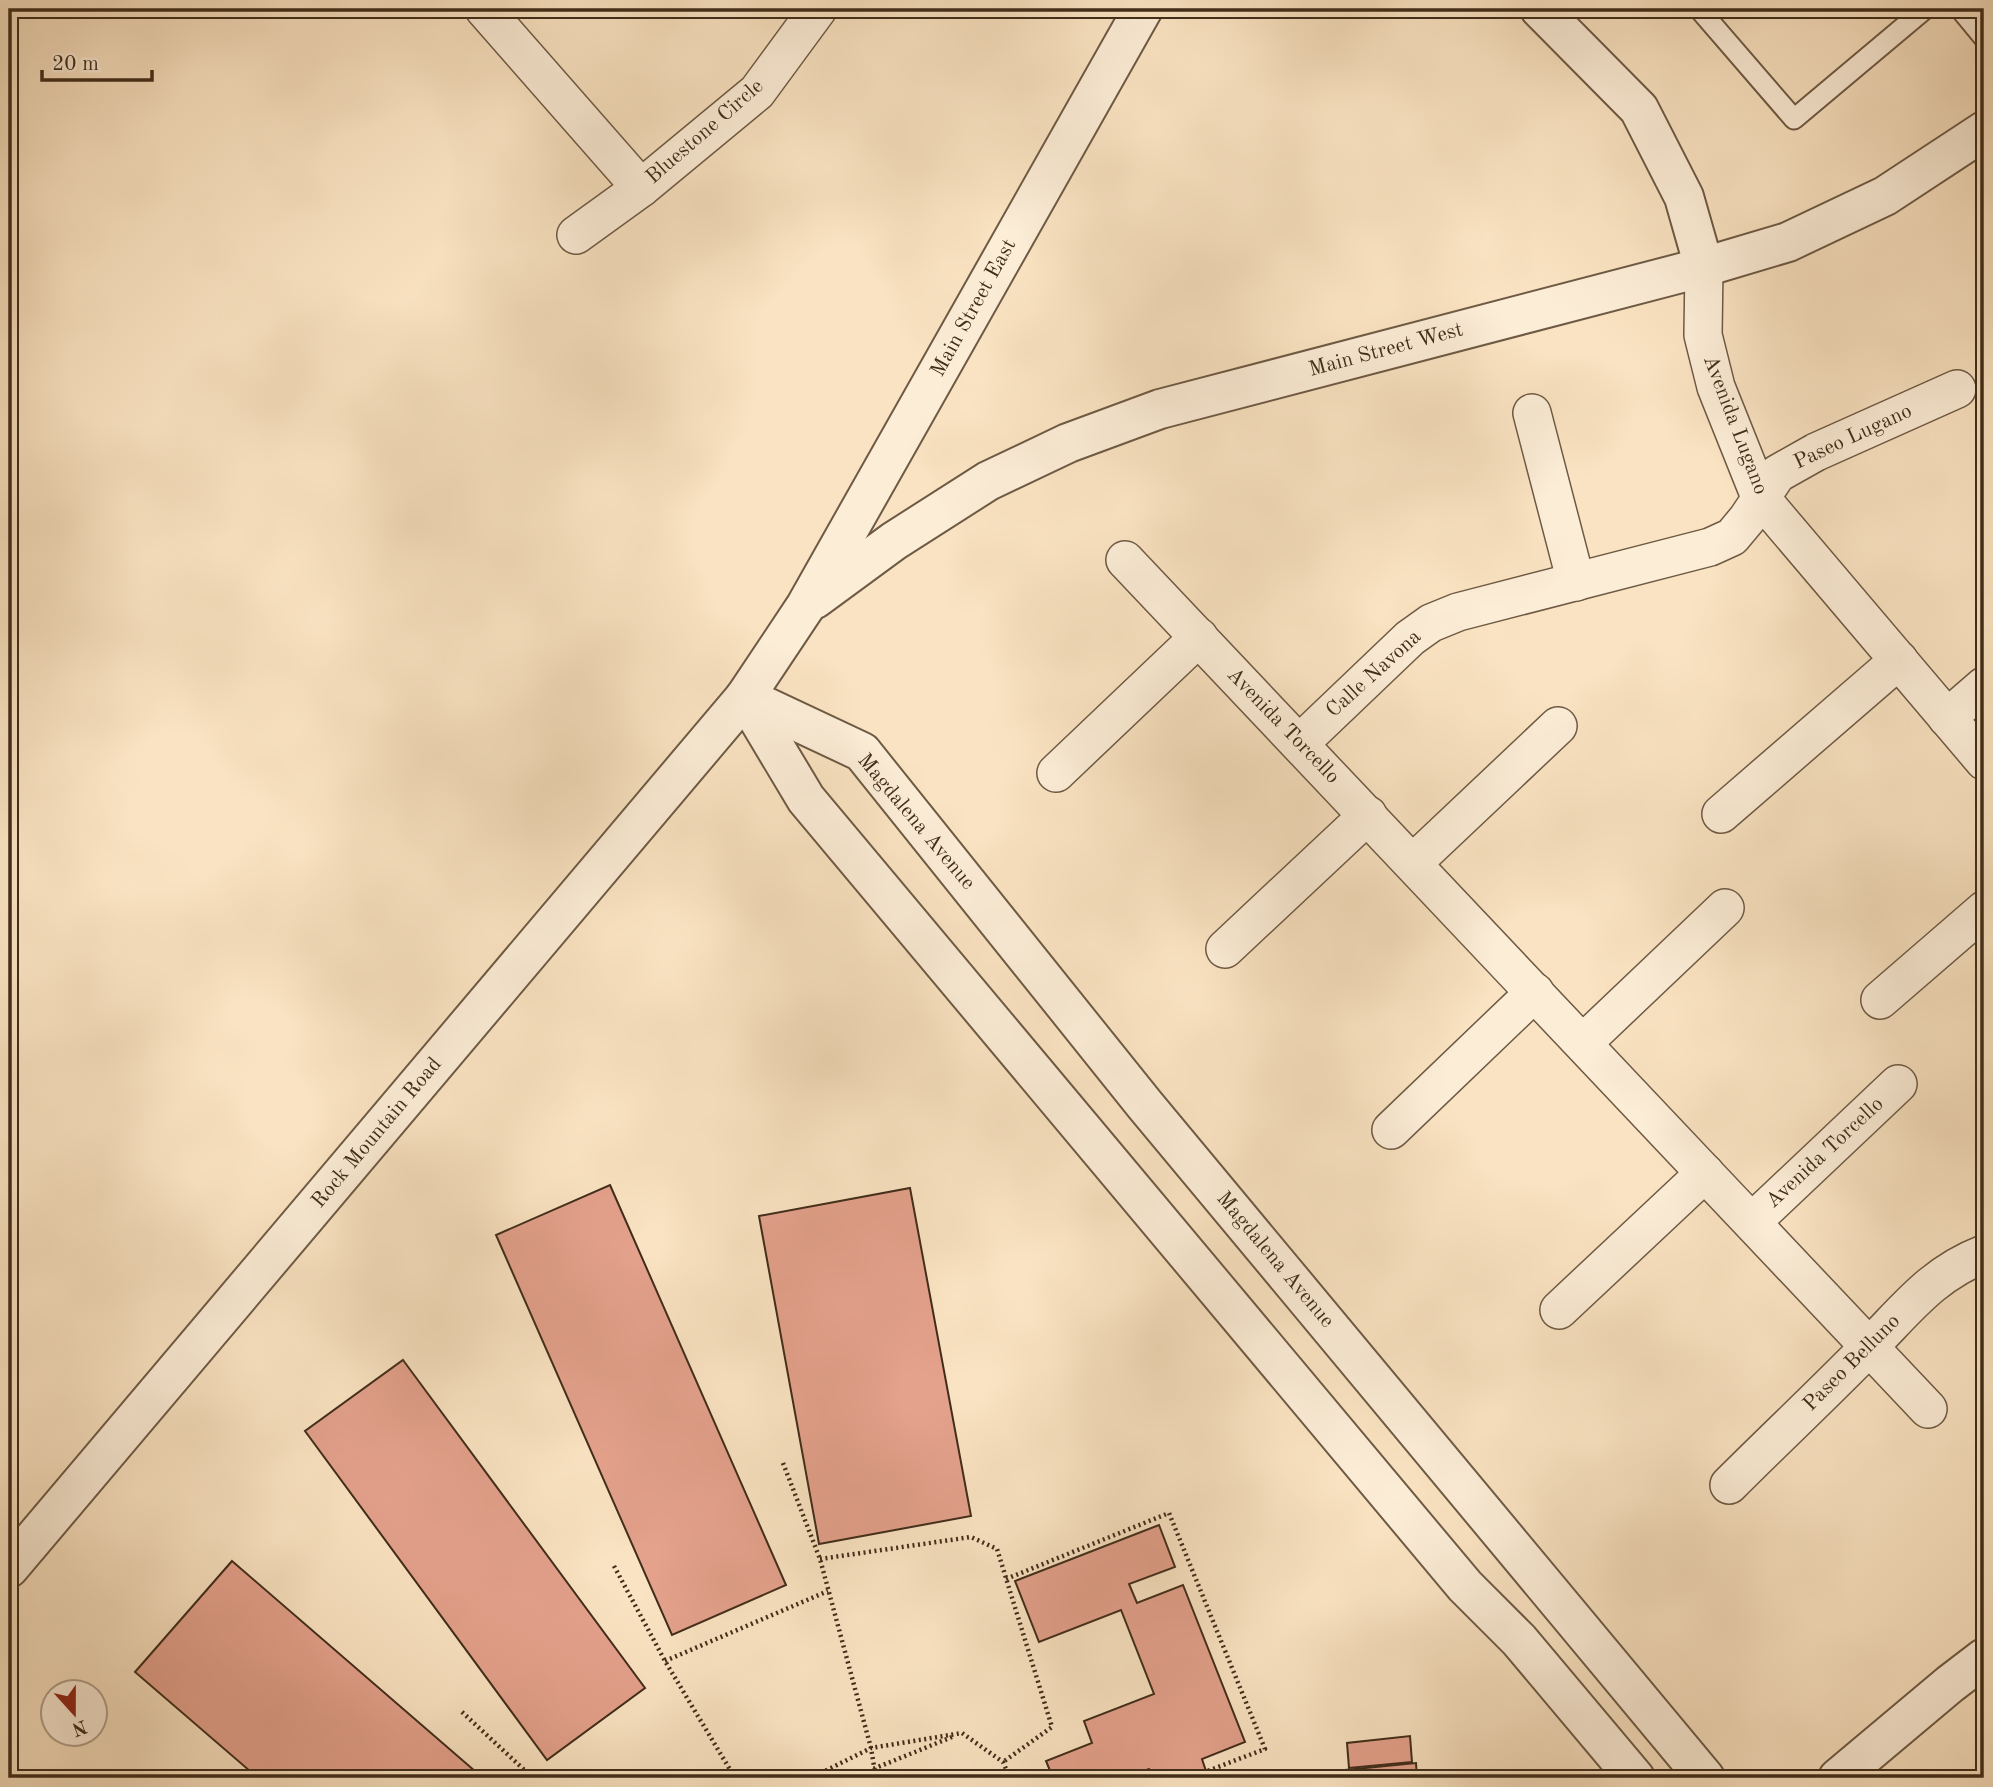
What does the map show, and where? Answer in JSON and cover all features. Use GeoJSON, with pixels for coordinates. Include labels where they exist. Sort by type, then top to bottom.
{"type":"FeatureCollection","features":[{"type":"Feature","properties":{"kind":"street","name":"Bluestone Circle"},"geometry":{"type":"LineString","coordinates":[[484,9],[641,188]]}},
{"type":"Feature","properties":{"kind":"street","name":"Bluestone Circle"},"geometry":{"type":"LineString","coordinates":[[576,235],[641,188],[757,92],[818,9]]}},
{"type":"Feature","properties":{"kind":"street","name":"Main Street East"},"geometry":{"type":"LineString","coordinates":[[745,697],[804,607],[1143,9]]}},
{"type":"Feature","properties":{"kind":"street"},"geometry":{"type":"LineString","coordinates":[[1540,9],[1639,108],[1684,197],[1704,267]]}},
{"type":"Feature","properties":{"kind":"street","name":"Main Street West"},"geometry":{"type":"LineString","coordinates":[[804,607],[894,541],[988,481],[1068,443],[1160,410],[1704,267],[1788,242],[1885,196],[1984,131]]}},
{"type":"Feature","properties":{"kind":"street","name":"Avenida Lugano"},"geometry":{"type":"LineString","coordinates":[[1704,267],[1703,335],[1716,387],[1760,497],[1984,761]]}},
{"type":"Feature","properties":{"kind":"street","name":"Paseo Lugano"},"geometry":{"type":"LineString","coordinates":[[1760,497],[1777,474],[1799,461],[1957,389]]}},
{"type":"Feature","properties":{"kind":"street"},"geometry":{"type":"LineString","coordinates":[[1532,413],[1576,582]]}},
{"type":"Feature","properties":{"kind":"street","name":"Calle Navona"},"geometry":{"type":"LineString","coordinates":[[1300,743],[1410,638],[1431,623],[1458,612],[1710,547],[1732,537],[1760,497]]}},
{"type":"Feature","properties":{"kind":"street","name":"Avenida Torcello"},"geometry":{"type":"LineString","coordinates":[[1125,560],[1928,1409]]}},
{"type":"Feature","properties":{"kind":"street"},"geometry":{"type":"LineString","coordinates":[[1056,772],[1199,637]]}},
{"type":"Feature","properties":{"kind":"street"},"geometry":{"type":"LineString","coordinates":[[1721,814],[1899,660]]}},
{"type":"Feature","properties":{"kind":"street"},"geometry":{"type":"LineString","coordinates":[[1947,718],[1984,686]]}},
{"type":"Feature","properties":{"kind":"street"},"geometry":{"type":"LineString","coordinates":[[745,697],[806,799],[1465,1586],[1519,1640],[1635,1778]]}},
{"type":"Feature","properties":{"kind":"street","name":"Rock Mountain Road"},"geometry":{"type":"LineString","coordinates":[[9,1568],[745,697]]}},
{"type":"Feature","properties":{"kind":"street","name":"Magdalena Avenue"},"geometry":{"type":"LineString","coordinates":[[745,697],[862,752],[1145,1105],[1706,1778]]}},
{"type":"Feature","properties":{"kind":"street"},"geometry":{"type":"LineString","coordinates":[[1413,863],[1558,726]]}},
{"type":"Feature","properties":{"kind":"street"},"geometry":{"type":"LineString","coordinates":[[1225,949],[1368,815]]}},
{"type":"Feature","properties":{"kind":"street"},"geometry":{"type":"LineString","coordinates":[[1583,1043],[1725,908]]}},
{"type":"Feature","properties":{"kind":"street"},"geometry":{"type":"LineString","coordinates":[[1880,1000],[1984,910]]}},
{"type":"Feature","properties":{"kind":"street"},"geometry":{"type":"LineString","coordinates":[[1391,1130],[1535,992]]}},
{"type":"Feature","properties":{"kind":"street","name":"Avenida Torcello"},"geometry":{"type":"LineString","coordinates":[[1752,1223],[1898,1084]]}},
{"type":"Feature","properties":{"kind":"street"},"geometry":{"type":"LineString","coordinates":[[1559,1310],[1705,1172]]}},
{"type":"Feature","properties":{"kind":"street","name":"Paseo Belluno"},"geometry":{"type":"LineString","coordinates":[[1729,1485],[1925,1289],[1947,1272],[1984,1254]]}},
{"type":"Feature","properties":{"kind":"street"},"geometry":{"type":"LineString","coordinates":[[1838,1778],[1984,1658]]}},
{"type":"Feature","properties":{"kind":"lane"},"geometry":{"type":"LineString","coordinates":[[1699,9],[1794,119],[1926,9]]}},
{"type":"Feature","properties":{"kind":"lane"},"geometry":{"type":"LineString","coordinates":[[1960,9],[1984,38]]}},
{"type":"Feature","properties":{"kind":"path"},"geometry":{"type":"LineString","coordinates":[[783,1463],[820,1559],[871,1748],[876,1778]]}},
{"type":"Feature","properties":{"kind":"path"},"geometry":{"type":"LineString","coordinates":[[1006,1578],[1169,1513],[1265,1749],[1188,1778]]}},
{"type":"Feature","properties":{"kind":"path"},"geometry":{"type":"LineString","coordinates":[[820,1559],[971,1537],[997,1549],[1052,1727],[1003,1762]]}},
{"type":"Feature","properties":{"kind":"path"},"geometry":{"type":"LineString","coordinates":[[614,1566],[665,1661],[736,1778]]}},
{"type":"Feature","properties":{"kind":"path"},"geometry":{"type":"LineString","coordinates":[[665,1661],[828,1591]]}},
{"type":"Feature","properties":{"kind":"path"},"geometry":{"type":"LineString","coordinates":[[462,1712],[533,1778]]}},
{"type":"Feature","properties":{"kind":"path"},"geometry":{"type":"LineString","coordinates":[[860,1778],[873,1769],[962,1733]]}},
{"type":"Feature","properties":{"kind":"path"},"geometry":{"type":"LineString","coordinates":[[811,1778],[871,1748],[962,1733],[1003,1762],[1010,1778]]}},
{"type":"Feature","properties":{"kind":"building"},"geometry":{"type":"Polygon","coordinates":[[[610,1185],[786,1585],[672,1635],[496,1235],[610,1185]]]}},
{"type":"Feature","properties":{"kind":"building"},"geometry":{"type":"Polygon","coordinates":[[[910,1188],[971,1516],[819,1544],[759,1216],[910,1188]]]}},
{"type":"Feature","properties":{"kind":"building"},"geometry":{"type":"Polygon","coordinates":[[[403,1360],[645,1688],[547,1760],[305,1431],[403,1360]]]}},
{"type":"Feature","properties":{"kind":"building"},"geometry":{"type":"Polygon","coordinates":[[[1159,1525],[1175,1567],[1129,1584],[1137,1603],[1183,1585],[1245,1742],[1202,1759],[1207,1774],[1195,1778],[1153,1778],[1149,1769],[1125,1778],[1053,1778],[1046,1761],[1092,1743],[1084,1721],[1154,1694],[1121,1610],[1039,1642],[1015,1581],[1159,1525]]]}},
{"type":"Feature","properties":{"kind":"building"},"geometry":{"type":"Polygon","coordinates":[[[232,1561],[483,1778],[258,1778],[135,1672],[232,1561]]]}},
{"type":"Feature","properties":{"kind":"building"},"geometry":{"type":"Polygon","coordinates":[[[1410,1736],[1412,1762],[1349,1768],[1347,1743],[1410,1736]]]}},
{"type":"Feature","properties":{"kind":"building"},"geometry":{"type":"Polygon","coordinates":[[[1416,1763],[1417,1778],[1326,1778],[1325,1772],[1416,1763]]]}}]}
